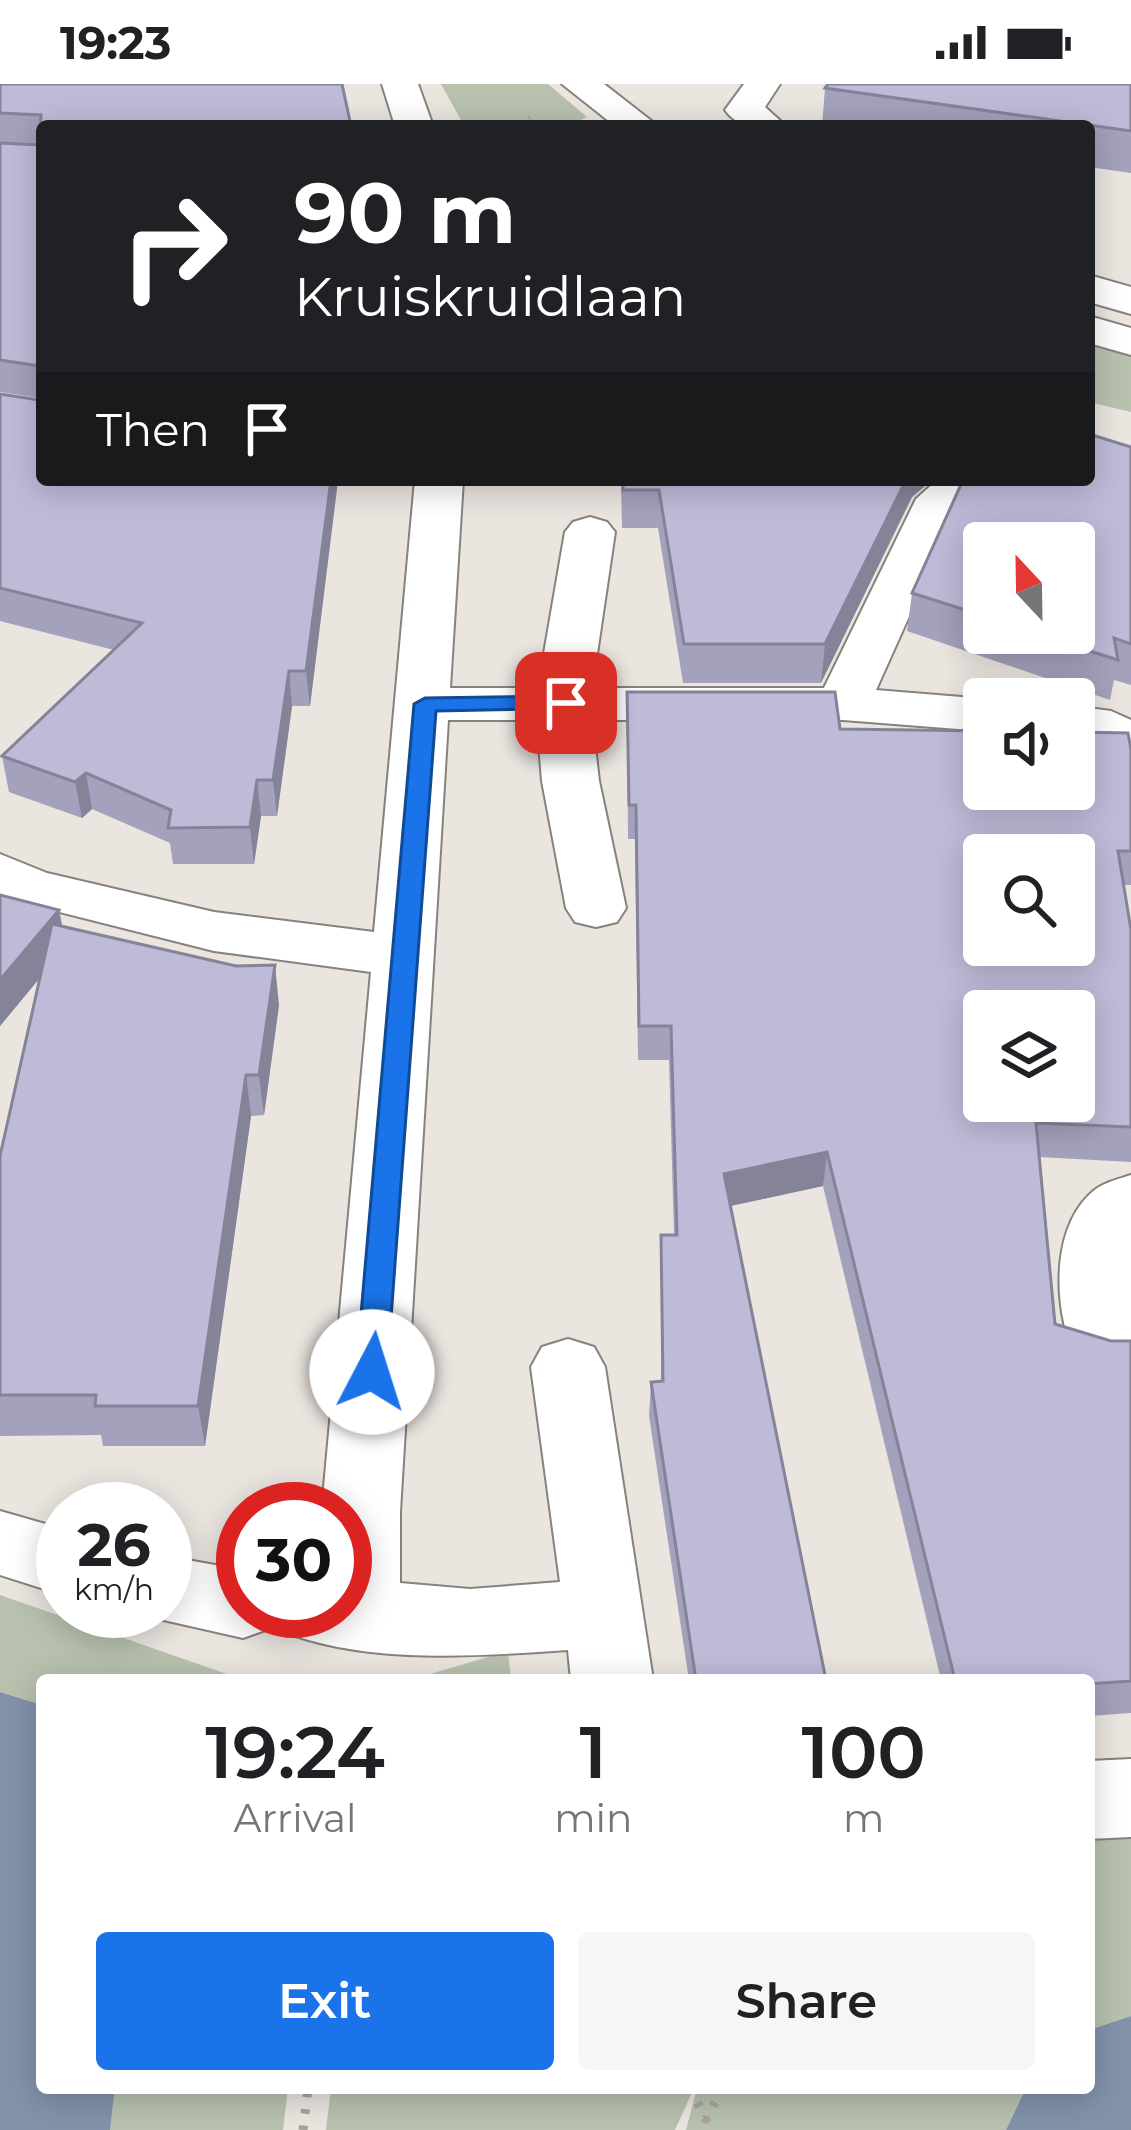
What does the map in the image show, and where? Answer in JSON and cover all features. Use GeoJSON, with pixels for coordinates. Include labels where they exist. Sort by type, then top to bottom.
{"type":"FeatureCollection","features":[{"type":"Feature","properties":{"kind":"street"},"geometry":{"type":"LineString","coordinates":[[400,84],[412,120]]}},
{"type":"Feature","properties":{"kind":"street"},"geometry":{"type":"LineString","coordinates":[[580,84],[627,120]]}},
{"type":"Feature","properties":{"kind":"street"},"geometry":{"type":"LineString","coordinates":[[758,120],[744,110],[762,84]]}},
{"type":"Feature","properties":{"kind":"street"},"geometry":{"type":"LineString","coordinates":[[1095,296],[1122,330]]}},
{"type":"Feature","properties":{"kind":"street"},"geometry":{"type":"LineString","coordinates":[[363,1482],[439,486]]}},
{"type":"Feature","properties":{"kind":"street"},"geometry":{"type":"LineString","coordinates":[[843,704],[933,509],[959,486]]}},
{"type":"Feature","properties":{"kind":"street"},"geometry":{"type":"LineString","coordinates":[[590,532],[573,657],[565,675],[566,736],[596,908]]}},
{"type":"Feature","properties":{"kind":"street"},"geometry":{"type":"LineString","coordinates":[[425,704],[843,704],[963,713]]}},
{"type":"Feature","properties":{"kind":"street"},"geometry":{"type":"LineString","coordinates":[[1095,724],[1131,741]]}},
{"type":"Feature","properties":{"kind":"street"},"geometry":{"type":"LineString","coordinates":[[0,872],[27,887],[285,948],[335,954],[405,953]]}},
{"type":"Feature","properties":{"kind":"street"},"geometry":{"type":"LineString","coordinates":[[1104,1343],[1095,1243],[1104,1218],[1131,1200]]}},
{"type":"Feature","properties":{"kind":"street"},"geometry":{"type":"LineString","coordinates":[[372,1615],[470,1623],[608,1647],[568,1367]]}},
{"type":"Feature","properties":{"kind":"street"},"geometry":{"type":"LineString","coordinates":[[0,1543],[36,1554]]}},
{"type":"Feature","properties":{"kind":"street"},"geometry":{"type":"LineString","coordinates":[[1095,1800],[1131,1798]]}},
{"type":"Feature","properties":{"kind":"path"},"geometry":{"type":"LineString","coordinates":[[303,2130],[307,2094]]}},
{"type":"Feature","properties":{"kind":"path"},"geometry":{"type":"LineString","coordinates":[[692,2094],[703,2125]]}},
{"type":"Feature","properties":{"kind":"path"},"geometry":{"type":"LineString","coordinates":[[703,2125],[721,2094]]}},
{"type":"Feature","properties":{"kind":"green space"},"geometry":{"type":"Polygon","coordinates":[[[441,84],[548,84],[587,117],[581,120],[461,120],[441,84]]]}},
{"type":"Feature","properties":{"kind":"green space"},"geometry":{"type":"Polygon","coordinates":[[[1095,342],[1131,353],[1131,412],[1095,403],[1095,342]]]}},
{"type":"Feature","properties":{"kind":"green space"},"geometry":{"type":"Polygon","coordinates":[[[0,1595],[36,1608],[36,1638],[123,1638],[227,1674],[36,1674],[36,1703],[0,1692],[0,1595]]]}},
{"type":"Feature","properties":{"kind":"green space"},"geometry":{"type":"Polygon","coordinates":[[[508,1651],[510,1674],[430,1674],[508,1651]]]}},
{"type":"Feature","properties":{"kind":"green space"},"geometry":{"type":"Polygon","coordinates":[[[1131,1805],[1131,2016],[1095,2028],[1095,1807],[1131,1805]]]}},
{"type":"Feature","properties":{"kind":"green space"},"geometry":{"type":"Polygon","coordinates":[[[114,2094],[287,2094],[283,2130],[110,2130],[114,2094]]]}},
{"type":"Feature","properties":{"kind":"green space"},"geometry":{"type":"Polygon","coordinates":[[[330,2094],[691,2094],[675,2130],[326,2130],[330,2094]]]}},
{"type":"Feature","properties":{"kind":"green space"},"geometry":{"type":"Polygon","coordinates":[[[695,2094],[1023,2094],[1006,2130],[686,2130],[695,2094]]]}},
{"type":"Feature","properties":{"kind":"water"},"geometry":{"type":"Polygon","coordinates":[[[0,1692],[36,1703],[36,2094],[114,2094],[110,2130],[0,2130],[0,1692]]]}},
{"type":"Feature","properties":{"kind":"water"},"geometry":{"type":"Polygon","coordinates":[[[1131,2016],[1131,2130],[1006,2130],[1023,2094],[1095,2094],[1095,2028],[1131,2016]]]}},
{"type":"Feature","properties":{"kind":"building"},"geometry":{"type":"Polygon","coordinates":[[[0,84],[342,84],[350,120],[41,120],[41,115],[0,113],[0,84]]]}},
{"type":"Feature","properties":{"kind":"building"},"geometry":{"type":"Polygon","coordinates":[[[828,84],[1131,84],[1131,131],[1095,126],[1095,120],[1053,120],[825,88],[828,84]]]}},
{"type":"Feature","properties":{"kind":"building"},"geometry":{"type":"Polygon","coordinates":[[[0,143],[36,145],[36,365],[0,360],[0,143]]]}},
{"type":"Feature","properties":{"kind":"building"},"geometry":{"type":"Polygon","coordinates":[[[0,394],[36,400],[36,486],[330,486],[306,671],[289,671],[273,780],[257,780],[250,827],[168,828],[171,810],[86,773],[75,782],[2,756],[142,623],[0,588],[0,394]]]}},
{"type":"Feature","properties":{"kind":"building"},"geometry":{"type":"Polygon","coordinates":[[[1095,436],[1131,447],[1131,644],[1114,638],[1118,660],[1095,653],[1095,522],[963,522],[963,609],[912,593],[960,486],[1095,486],[1095,436]]]}},
{"type":"Feature","properties":{"kind":"building"},"geometry":{"type":"Polygon","coordinates":[[[623,486],[903,486],[825,644],[684,644],[659,490],[623,490],[623,486]]]}},
{"type":"Feature","properties":{"kind":"building"},"geometry":{"type":"Polygon","coordinates":[[[627,692],[835,692],[840,729],[963,731],[963,810],[1095,810],[1095,732],[1128,733],[1131,851],[1118,851],[1131,930],[1131,1127],[1036,1123],[1055,1324],[1111,1341],[1131,1341],[1131,1681],[1095,1684],[1095,1674],[954,1674],[827,1152],[724,1174],[825,1674],[695,1674],[651,1382],[663,1381],[661,1235],[677,1235],[671,1026],[639,1026],[636,805],[629,805],[627,692]]]}},
{"type":"Feature","properties":{"kind":"building"},"geometry":{"type":"Polygon","coordinates":[[[0,895],[59,910],[0,980],[0,895]]]}},
{"type":"Feature","properties":{"kind":"building"},"geometry":{"type":"Polygon","coordinates":[[[52,924],[236,966],[275,965],[259,1075],[246,1075],[198,1406],[95,1406],[96,1395],[0,1395],[0,1156],[52,924]]]}},
{"type":"Feature","properties":{"kind":"route"},"geometry":{"type":"LineString","coordinates":[[372,1372],[425,704],[566,703]]}}]}
